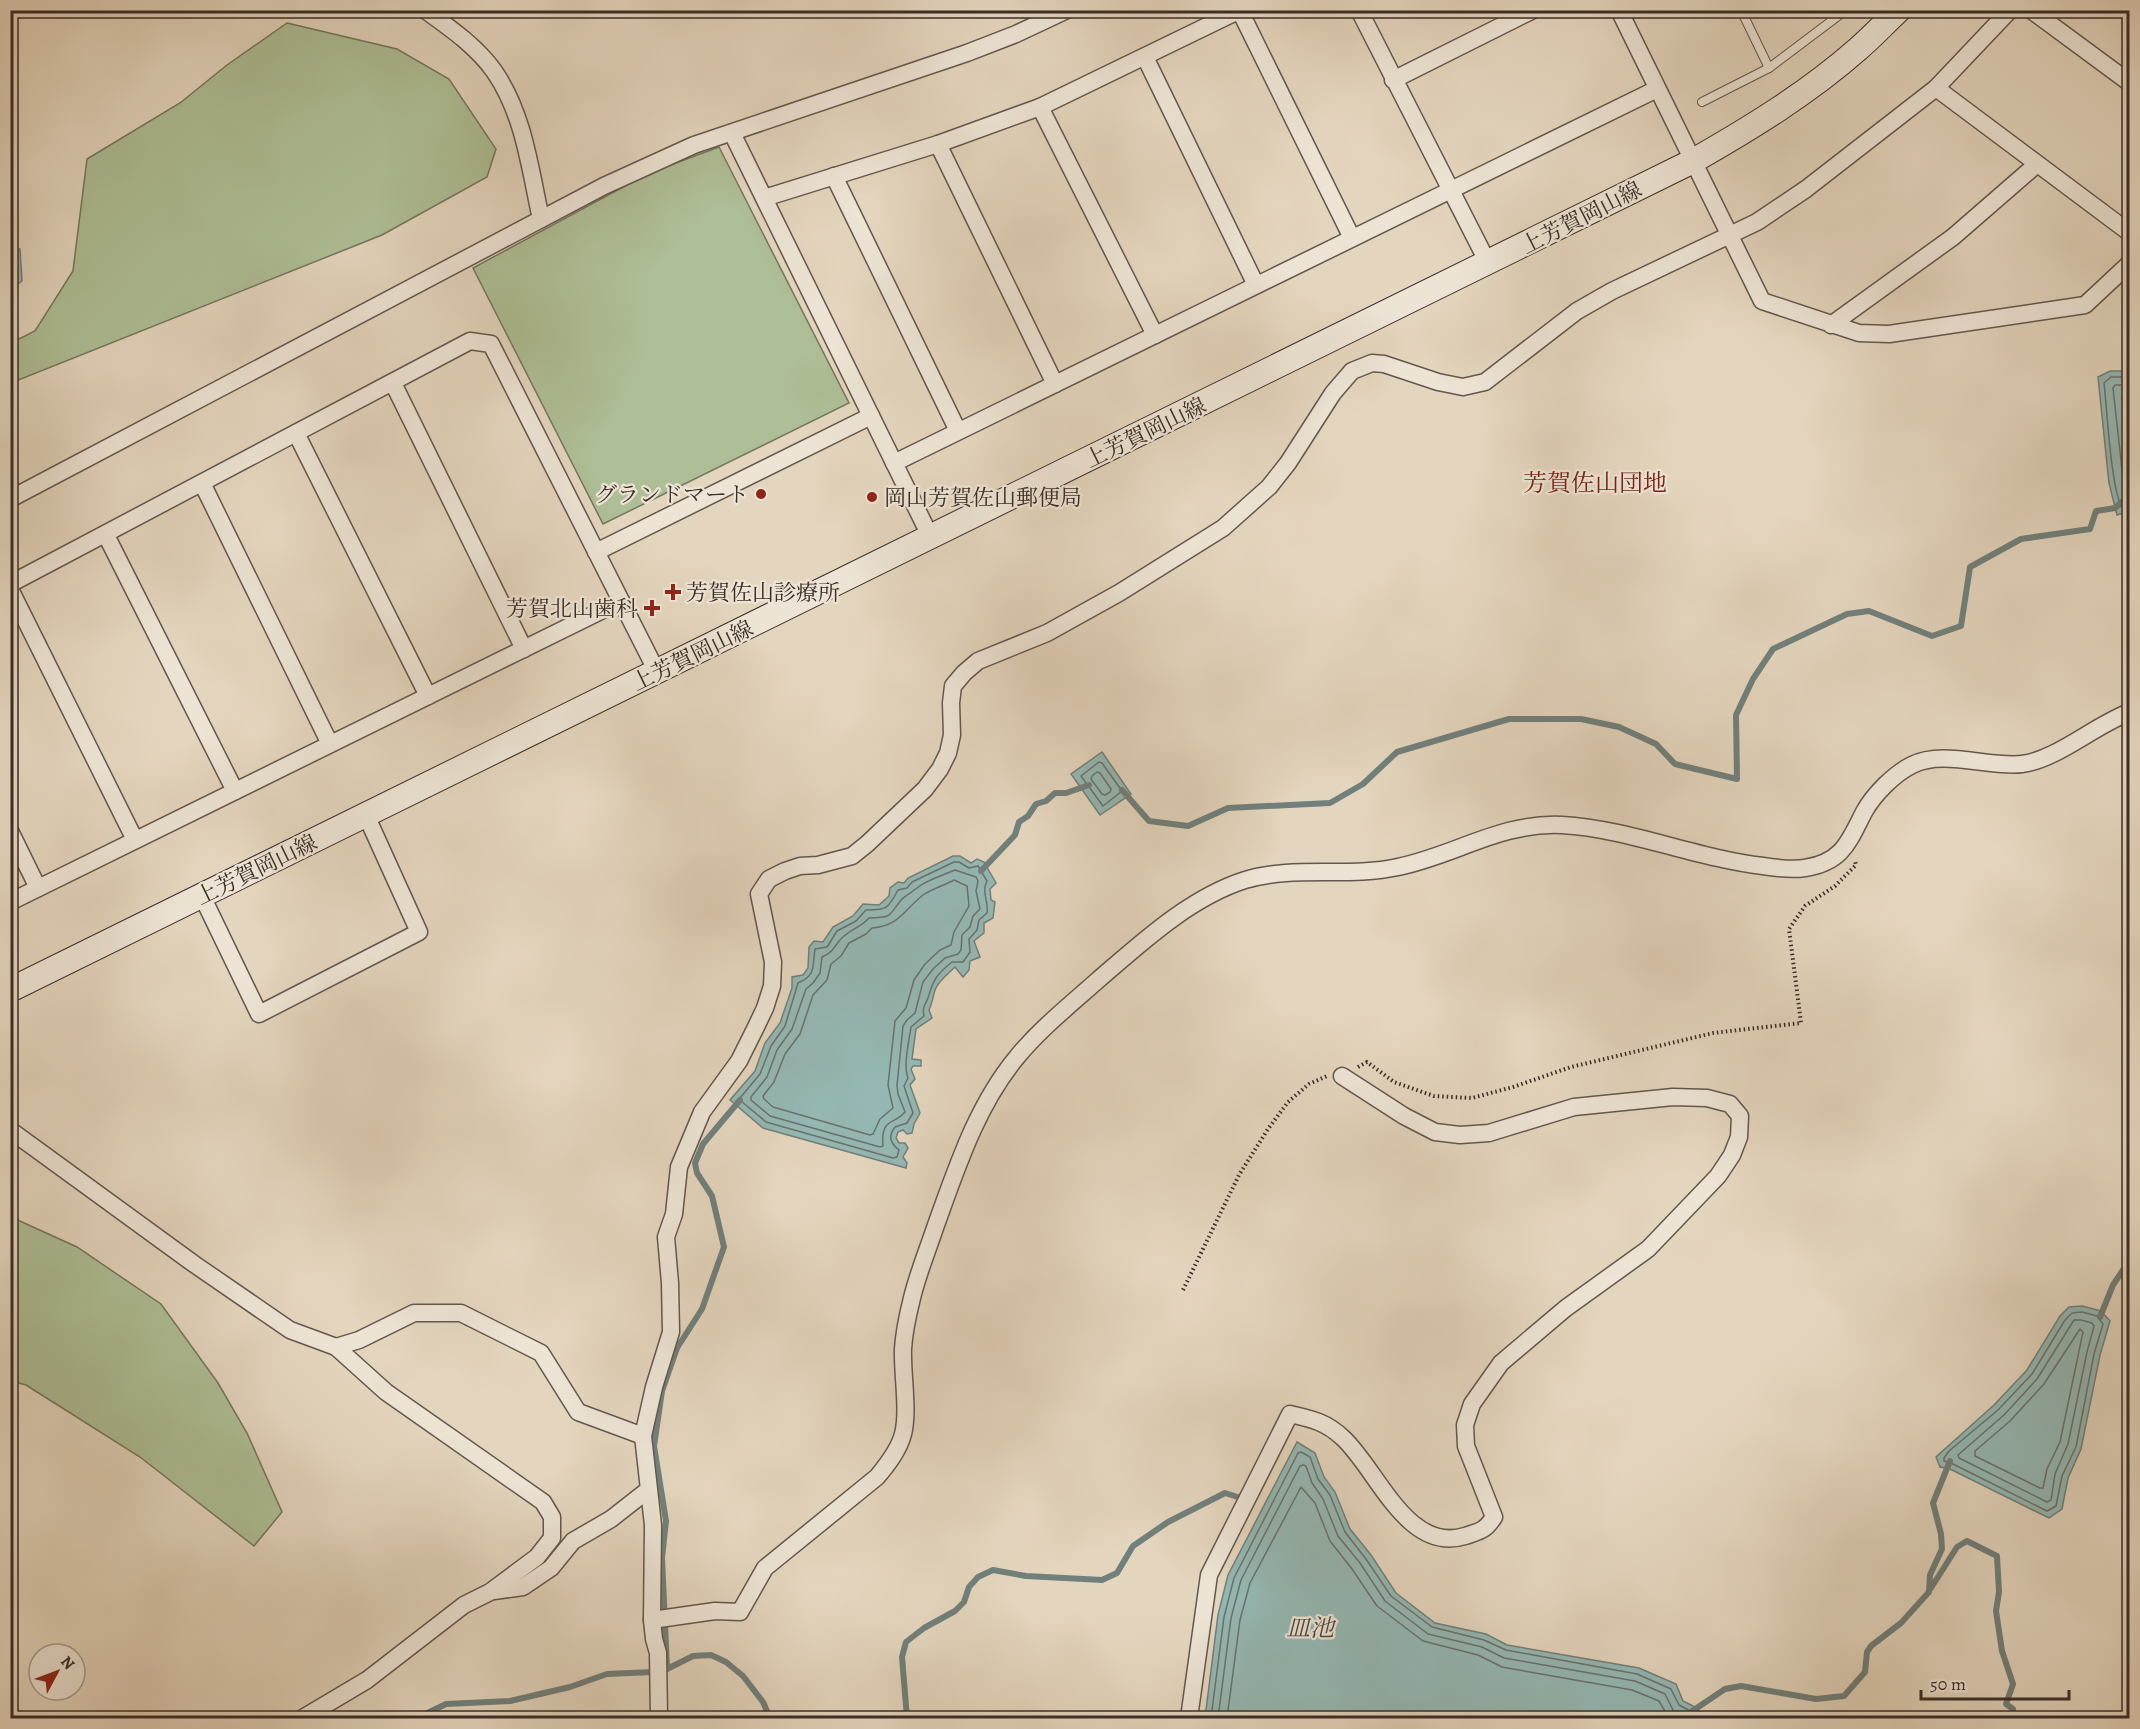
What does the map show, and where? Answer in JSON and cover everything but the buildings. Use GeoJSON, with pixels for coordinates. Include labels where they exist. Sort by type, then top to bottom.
{"type":"FeatureCollection","features":[{"type":"Feature","properties":{"kind":"main road","name":"上芳賀岡山線"},"geometry":{"type":"LineString","coordinates":[[10,990],[1693,161],[1754,126],[1805,90],[1858,50],[1899,10]]}},
{"type":"Feature","properties":{"kind":"street"},"geometry":{"type":"LineString","coordinates":[[425,10],[459,34],[494,71],[514,110],[526,150],[541,219]]}},
{"type":"Feature","properties":{"kind":"street"},"geometry":{"type":"LineString","coordinates":[[10,499],[541,219],[656,161],[967,53],[1016,34],[1067,10]]}},
{"type":"Feature","properties":{"kind":"street"},"geometry":{"type":"LineString","coordinates":[[1359,10],[1488,263]]}},
{"type":"Feature","properties":{"kind":"street"},"geometry":{"type":"LineString","coordinates":[[1393,80],[1533,10]]}},
{"type":"Feature","properties":{"kind":"street"},"geometry":{"type":"LineString","coordinates":[[1619,10],[1762,301],[1859,333],[1888,334],[2085,305],[2130,263]]}},
{"type":"Feature","properties":{"kind":"street"},"geometry":{"type":"LineString","coordinates":[[659,1719],[660,1619],[643,1436],[654,1387],[672,1332],[666,1237],[674,1214],[679,1167],[702,1112],[739,1061],[765,1008],[772,986],[773,962],[759,894],[769,879],[800,866],[818,865],[852,856],[867,844],[925,789],[940,770],[948,753],[952,735],[953,686],[964,673],[978,661],[1047,633],[1119,593],[1223,528],[1269,487],[1288,463],[1333,393],[1352,371],[1372,363],[1384,364],[1438,382],[1463,387],[1485,381],[1577,311],[1612,291],[1757,222],[1806,189],[1936,88],[2010,10]]}},
{"type":"Feature","properties":{"kind":"street"},"geometry":{"type":"LineString","coordinates":[[2031,10],[2129,81]]}},
{"type":"Feature","properties":{"kind":"street"},"geometry":{"type":"LineString","coordinates":[[764,198],[938,144],[1040,106],[1240,11],[1352,238]]}},
{"type":"Feature","properties":{"kind":"street"},"geometry":{"type":"LineString","coordinates":[[1145,57],[1257,285]]}},
{"type":"Feature","properties":{"kind":"street"},"geometry":{"type":"LineString","coordinates":[[1936,88],[2130,233]]}},
{"type":"Feature","properties":{"kind":"street"},"geometry":{"type":"LineString","coordinates":[[894,463],[1658,89]]}},
{"type":"Feature","properties":{"kind":"street"},"geometry":{"type":"LineString","coordinates":[[1040,106],[1155,335]]}},
{"type":"Feature","properties":{"kind":"street"},"geometry":{"type":"LineString","coordinates":[[732,133],[931,538]]}},
{"type":"Feature","properties":{"kind":"street"},"geometry":{"type":"LineString","coordinates":[[938,144],[1055,384]]}},
{"type":"Feature","properties":{"kind":"street"},"geometry":{"type":"LineString","coordinates":[[1831,325],[1953,237],[2037,164]]}},
{"type":"Feature","properties":{"kind":"street"},"geometry":{"type":"LineString","coordinates":[[834,176],[958,431]]}},
{"type":"Feature","properties":{"kind":"street"},"geometry":{"type":"LineString","coordinates":[[10,584],[470,341],[491,344],[657,672]]}},
{"type":"Feature","properties":{"kind":"street"},"geometry":{"type":"LineString","coordinates":[[393,383],[524,649]]}},
{"type":"Feature","properties":{"kind":"street"},"geometry":{"type":"LineString","coordinates":[[596,552],[871,416]]}},
{"type":"Feature","properties":{"kind":"street"},"geometry":{"type":"LineString","coordinates":[[296,433],[428,696]]}},
{"type":"Feature","properties":{"kind":"street"},"geometry":{"type":"LineString","coordinates":[[202,483],[330,744]]}},
{"type":"Feature","properties":{"kind":"street"},"geometry":{"type":"LineString","coordinates":[[106,535],[235,791]]}},
{"type":"Feature","properties":{"kind":"street"},"geometry":{"type":"LineString","coordinates":[[10,589],[135,840]]}},
{"type":"Feature","properties":{"kind":"street"},"geometry":{"type":"LineString","coordinates":[[10,902],[621,601]]}},
{"type":"Feature","properties":{"kind":"street"},"geometry":{"type":"LineString","coordinates":[[660,1619],[715,1611],[740,1612],[765,1568],[877,1478],[890,1461],[903,1433],[903,1347],[912,1298],[947,1195],[986,1102],[1016,1058],[1051,1021],[1180,912],[1244,881],[1276,874],[1369,872],[1398,867],[1437,858],[1503,831],[1531,826],[1561,825],[1594,829],[1734,863],[1804,868],[1825,862],[1843,850],[1855,833],[1865,810],[1881,790],[1915,763],[1937,759],[2021,764],[2045,758],[2094,729],[2130,712]]}},
{"type":"Feature","properties":{"kind":"street"},"geometry":{"type":"LineString","coordinates":[[202,896],[259,1014],[419,932],[366,815]]}},
{"type":"Feature","properties":{"kind":"street"},"geometry":{"type":"LineString","coordinates":[[10,831],[38,888]]}},
{"type":"Feature","properties":{"kind":"street"},"geometry":{"type":"LineString","coordinates":[[1189,1719],[1209,1575],[1290,1414],[1323,1422],[1344,1439],[1408,1521],[1425,1533],[1444,1538],[1460,1538],[1486,1530],[1494,1517],[1466,1446],[1465,1425],[1472,1404],[1501,1363],[1566,1308],[1648,1249],[1718,1176],[1732,1155],[1739,1137],[1740,1116],[1730,1104],[1696,1097],[1673,1097],[1574,1107],[1489,1133],[1460,1136],[1435,1132],[1404,1116],[1342,1076]]}},
{"type":"Feature","properties":{"kind":"street"},"geometry":{"type":"LineString","coordinates":[[10,1130],[194,1264],[290,1330],[336,1347],[386,1392],[543,1502],[552,1517],[552,1538],[537,1557],[490,1592],[464,1605],[367,1680],[303,1719]]}},
{"type":"Feature","properties":{"kind":"street"},"geometry":{"type":"LineString","coordinates":[[336,1347],[359,1341],[414,1313],[460,1313],[541,1353],[578,1412],[643,1436]]}},
{"type":"Feature","properties":{"kind":"street"},"geometry":{"type":"LineString","coordinates":[[490,1592],[524,1587],[551,1568],[573,1541],[611,1519],[648,1490]]}},
{"type":"Feature","properties":{"kind":"lane"},"geometry":{"type":"LineString","coordinates":[[1741,10],[1769,68]]}},
{"type":"Feature","properties":{"kind":"lane"},"geometry":{"type":"LineString","coordinates":[[1702,102],[1769,68],[1846,10]]}},
{"type":"Feature","properties":{"kind":"path"},"geometry":{"type":"LineString","coordinates":[[1184,1290],[1239,1175],[1288,1102],[1309,1084],[1329,1075],[1342,1076],[1366,1062],[1394,1082],[1434,1096],[1472,1098],[1571,1067],[1713,1033],[1801,1023],[1789,929],[1805,906],[1835,886],[1856,865],[1847,844]]}},
{"type":"Feature","properties":{"kind":"green space"},"geometry":{"type":"Polygon","coordinates":[[[287,23],[397,49],[449,79],[496,149],[487,177],[382,235],[11,383],[11,343],[35,331],[73,271],[87,159],[180,103],[227,65],[287,23]]]}},
{"type":"Feature","properties":{"kind":"green space"},"geometry":{"type":"Polygon","coordinates":[[[719,147],[849,403],[603,524],[473,268],[649,173],[719,147]]]}},
{"type":"Feature","properties":{"kind":"green space"},"geometry":{"type":"Polygon","coordinates":[[[11,1217],[77,1247],[161,1304],[218,1383],[247,1433],[282,1512],[254,1546],[140,1457],[26,1385],[11,1381],[11,1217]]]}},
{"type":"Feature","properties":{"kind":"water"},"geometry":{"type":"Polygon","coordinates":[[[11,249],[20,249],[22,281],[11,289],[11,249]]]}},
{"type":"Feature","properties":{"kind":"water"},"geometry":{"type":"Polygon","coordinates":[[[2110,371],[2129,371],[2129,511],[2117,515],[2109,483],[2098,377],[2110,371]]]}},
{"type":"Feature","properties":{"kind":"water"},"geometry":{"type":"Polygon","coordinates":[[[1102,752],[1131,794],[1100,815],[1071,774],[1102,752]]]}},
{"type":"Feature","properties":{"kind":"water"},"geometry":{"type":"Polygon","coordinates":[[[953,856],[960,856],[971,863],[977,859],[984,862],[996,883],[990,889],[991,900],[995,902],[993,918],[984,923],[984,933],[974,941],[980,957],[970,961],[969,970],[963,977],[955,967],[941,981],[936,987],[929,1010],[932,1018],[916,1029],[912,1059],[921,1060],[921,1066],[913,1066],[911,1069],[915,1079],[910,1085],[920,1113],[912,1133],[907,1134],[903,1130],[898,1132],[896,1138],[899,1143],[905,1143],[908,1148],[903,1157],[907,1163],[906,1168],[763,1128],[730,1100],[755,1071],[765,1043],[780,1023],[792,988],[792,977],[803,975],[808,968],[809,947],[814,941],[823,942],[833,927],[853,916],[863,904],[879,905],[889,896],[890,888],[898,882],[904,883],[908,878],[953,856]]]}},
{"type":"Feature","properties":{"kind":"water"},"geometry":{"type":"Polygon","coordinates":[[[2082,1306],[2101,1311],[2110,1321],[2100,1355],[2081,1449],[2068,1478],[2062,1509],[2049,1518],[1950,1469],[1940,1467],[1936,1457],[1994,1405],[2027,1370],[2060,1316],[2069,1307],[2082,1306]]]}},
{"type":"Feature","properties":{"kind":"water","name":"皿池"},"geometry":{"type":"Polygon","coordinates":[[[1297,1442],[1315,1453],[1324,1477],[1335,1492],[1350,1529],[1371,1555],[1396,1593],[1435,1623],[1486,1634],[1507,1645],[1639,1668],[1676,1684],[1683,1701],[1699,1709],[1698,1718],[1205,1718],[1218,1615],[1228,1575],[1297,1442]]]}},
{"type":"Feature","properties":{"kind":"waterway"},"geometry":{"type":"LineString","coordinates":[[1122,790],[1149,821],[1188,826],[1228,808],[1330,803],[1363,784],[1397,752],[1509,719],[1581,719],[1619,727],[1656,744],[1675,764],[1737,779],[1736,715],[1753,679],[1773,649],[1847,614],[1869,611],[1932,636],[1961,626],[1970,567],[2021,539],[2090,529],[2096,511],[2115,508],[2130,495]]}},
{"type":"Feature","properties":{"kind":"waterway"},"geometry":{"type":"LineString","coordinates":[[981,871],[1015,835],[1019,822],[1028,816],[1036,804],[1046,801],[1055,793],[1066,793],[1089,785]]}},
{"type":"Feature","properties":{"kind":"waterway"},"geometry":{"type":"LineString","coordinates":[[667,1669],[662,1558],[666,1521],[654,1446],[662,1391],[677,1348],[702,1309],[724,1247],[712,1196],[697,1173],[695,1163],[703,1144],[740,1100]]}},
{"type":"Feature","properties":{"kind":"waterway"},"geometry":{"type":"LineString","coordinates":[[2100,1317],[2113,1285],[2123,1270]]}},
{"type":"Feature","properties":{"kind":"waterway"},"geometry":{"type":"LineString","coordinates":[[1682,1718],[1725,1689],[1741,1686],[1816,1699],[1844,1696],[1865,1672],[1867,1652],[1871,1646],[1901,1623],[1929,1592],[1930,1575],[1942,1549],[1941,1534],[1933,1503],[1950,1461]]}},
{"type":"Feature","properties":{"kind":"waterway"},"geometry":{"type":"LineString","coordinates":[[907,1718],[902,1657],[906,1642],[924,1628],[955,1611],[964,1602],[969,1587],[978,1577],[993,1570],[1026,1576],[1102,1580],[1117,1573],[1133,1546],[1168,1522],[1225,1493],[1241,1498]]}},
{"type":"Feature","properties":{"kind":"waterway"},"geometry":{"type":"LineString","coordinates":[[1931,1588],[1957,1547],[1967,1541],[1997,1556],[1999,1592],[1996,1611],[2002,1651],[2013,1684],[2006,1704],[2013,1709],[2014,1718]]}},
{"type":"Feature","properties":{"kind":"waterway"},"geometry":{"type":"LineString","coordinates":[[417,1718],[446,1704],[510,1701],[570,1687],[607,1674],[653,1672],[667,1669],[693,1656],[711,1655],[726,1662],[743,1676],[763,1702],[770,1718]]}},
{"type":"Feature","properties":{"kind":"place","name":"グランドマート"},"geometry":{"type":"Point","coordinates":[761,494]}},
{"type":"Feature","properties":{"kind":"place","name":"岡山芳賀佐山郵便局"},"geometry":{"type":"Point","coordinates":[872,497]}},
{"type":"Feature","properties":{"kind":"place","name":"芳賀佐山診療所"},"geometry":{"type":"Point","coordinates":[673,592]}},
{"type":"Feature","properties":{"kind":"place","name":"芳賀北山歯科"},"geometry":{"type":"Point","coordinates":[652,608]}},
{"type":"Feature","properties":{"kind":"district","name":"芳賀佐山団地"},"geometry":{"type":"Point","coordinates":[1595,483]}}]}
